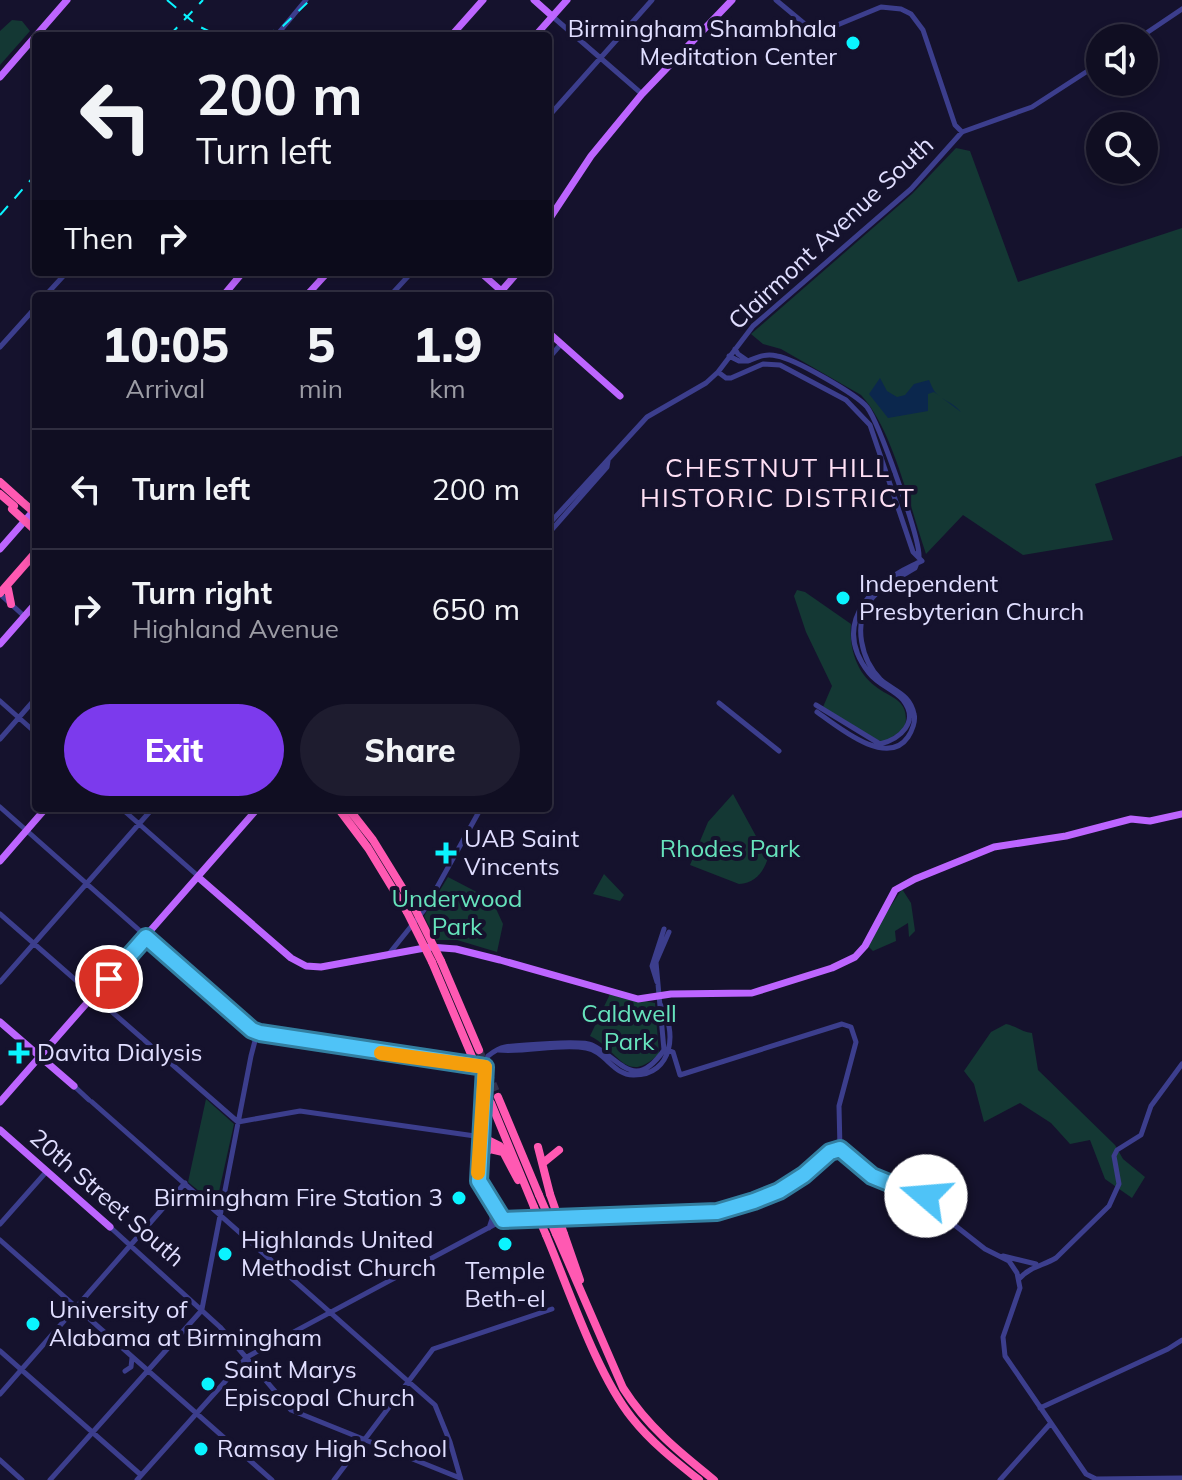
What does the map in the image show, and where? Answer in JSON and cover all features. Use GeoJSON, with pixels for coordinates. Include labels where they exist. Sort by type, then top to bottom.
{"type":"FeatureCollection","features":[{"type":"Feature","properties":{"kind":"highway"},"geometry":{"type":"LineString","coordinates":[[0,482],[32,524]]}},
{"type":"Feature","properties":{"kind":"highway"},"geometry":{"type":"LineString","coordinates":[[0,496],[32,511]]}},
{"type":"Feature","properties":{"kind":"highway"},"geometry":{"type":"LineString","coordinates":[[11,604],[3,591],[32,559]]}},
{"type":"Feature","properties":{"kind":"highway"},"geometry":{"type":"LineString","coordinates":[[341,812],[410,909]]}},
{"type":"Feature","properties":{"kind":"highway"},"geometry":{"type":"LineString","coordinates":[[351,812],[373,840],[437,961],[479,1050]]}},
{"type":"Feature","properties":{"kind":"highway"},"geometry":{"type":"LineString","coordinates":[[437,961],[473,1059]]}},
{"type":"Feature","properties":{"kind":"highway"},"geometry":{"type":"LineString","coordinates":[[495,1100],[534,1207],[555,1234]]}},
{"type":"Feature","properties":{"kind":"highway"},"geometry":{"type":"LineString","coordinates":[[482,1137],[492,1141],[504,1153],[555,1234],[616,1376],[636,1409],[657,1433],[714,1480]]}},
{"type":"Feature","properties":{"kind":"highway"},"geometry":{"type":"LineString","coordinates":[[538,1147],[550,1194],[555,1234],[598,1357],[630,1416],[651,1439],[699,1480]]}},
{"type":"Feature","properties":{"kind":"highway"},"geometry":{"type":"LineString","coordinates":[[479,1159],[490,1149],[504,1153]]}},
{"type":"Feature","properties":{"kind":"highway"},"geometry":{"type":"LineString","coordinates":[[543,1163],[559,1150]]}},
{"type":"Feature","properties":{"kind":"main road"},"geometry":{"type":"LineString","coordinates":[[39,32],[67,0]]}},
{"type":"Feature","properties":{"kind":"main road"},"geometry":{"type":"LineString","coordinates":[[455,32],[483,0]]}},
{"type":"Feature","properties":{"kind":"main road"},"geometry":{"type":"LineString","coordinates":[[534,0],[552,16]]}},
{"type":"Feature","properties":{"kind":"main road"},"geometry":{"type":"LineString","coordinates":[[538,32],[567,0]]}},
{"type":"Feature","properties":{"kind":"main road"},"geometry":{"type":"LineString","coordinates":[[552,215],[591,156],[642,94],[732,0]]}},
{"type":"Feature","properties":{"kind":"main road"},"geometry":{"type":"LineString","coordinates":[[0,77],[32,40]]}},
{"type":"Feature","properties":{"kind":"main road"},"geometry":{"type":"LineString","coordinates":[[226,292],[240,276]]}},
{"type":"Feature","properties":{"kind":"main road"},"geometry":{"type":"LineString","coordinates":[[310,292],[324,276]]}},
{"type":"Feature","properties":{"kind":"main road"},"geometry":{"type":"LineString","coordinates":[[484,276],[499,292]]}},
{"type":"Feature","properties":{"kind":"main road"},"geometry":{"type":"LineString","coordinates":[[503,292],[515,276]]}},
{"type":"Feature","properties":{"kind":"main road"},"geometry":{"type":"LineString","coordinates":[[552,336],[620,396]]}},
{"type":"Feature","properties":{"kind":"main road"},"geometry":{"type":"LineString","coordinates":[[0,549],[32,516]]}},
{"type":"Feature","properties":{"kind":"main road"},"geometry":{"type":"LineString","coordinates":[[0,644],[32,607]]}},
{"type":"Feature","properties":{"kind":"main road"},"geometry":{"type":"LineString","coordinates":[[0,861],[43,812]]}},
{"type":"Feature","properties":{"kind":"main road"},"geometry":{"type":"LineString","coordinates":[[0,1102],[255,812]]}},
{"type":"Feature","properties":{"kind":"main road"},"geometry":{"type":"LineString","coordinates":[[198,877],[291,958],[306,966],[321,967],[387,957],[430,947],[456,949],[638,999],[660,1000],[752,993],[843,964],[865,946],[895,890],[994,847],[1066,836],[1131,819],[1150,821],[1182,814]]}},
{"type":"Feature","properties":{"kind":"main road"},"geometry":{"type":"LineString","coordinates":[[0,1022],[74,1086]]}},
{"type":"Feature","properties":{"kind":"main road","name":"20th Street South"},"geometry":{"type":"LineString","coordinates":[[0,1130],[110,1227]]}},
{"type":"Feature","properties":{"kind":"street"},"geometry":{"type":"LineString","coordinates":[[279,32],[306,0]]}},
{"type":"Feature","properties":{"kind":"street"},"geometry":{"type":"LineString","coordinates":[[552,113],[652,0]]}},
{"type":"Feature","properties":{"kind":"street"},"geometry":{"type":"LineString","coordinates":[[776,0],[812,30],[830,28],[881,7],[901,9],[918,21],[955,125],[962,132]]}},
{"type":"Feature","properties":{"kind":"street"},"geometry":{"type":"LineString","coordinates":[[1158,25],[1182,9]]}},
{"type":"Feature","properties":{"kind":"street"},"geometry":{"type":"LineString","coordinates":[[552,16],[642,94]]}},
{"type":"Feature","properties":{"kind":"street","name":"Clairmont Avenue South"},"geometry":{"type":"LineString","coordinates":[[552,529],[647,417],[706,383],[753,326],[911,189],[962,132],[1032,107],[1086,72]]}},
{"type":"Feature","properties":{"kind":"street"},"geometry":{"type":"LineString","coordinates":[[49,292],[63,276]]}},
{"type":"Feature","properties":{"kind":"street"},"geometry":{"type":"LineString","coordinates":[[394,292],[408,276]]}},
{"type":"Feature","properties":{"kind":"street"},"geometry":{"type":"LineString","coordinates":[[0,347],[32,311]]}},
{"type":"Feature","properties":{"kind":"street"},"geometry":{"type":"LineString","coordinates":[[552,354],[561,344]]}},
{"type":"Feature","properties":{"kind":"street"},"geometry":{"type":"LineString","coordinates":[[735,349],[748,361]]}},
{"type":"Feature","properties":{"kind":"street"},"geometry":{"type":"LineString","coordinates":[[729,356],[739,361],[763,355],[779,356],[850,392],[865,404],[880,430],[918,560],[915,568],[871,599],[860,626],[863,649],[872,669],[882,680],[904,694],[914,711],[915,719],[908,736],[895,747],[879,749],[816,709]]}},
{"type":"Feature","properties":{"kind":"street"},"geometry":{"type":"LineString","coordinates":[[718,372],[731,378],[763,364],[780,365],[856,408],[870,425],[918,560]]}},
{"type":"Feature","properties":{"kind":"street","name":"Clairmont Avenue South"},"geometry":{"type":"LineString","coordinates":[[552,520],[602,463],[609,461]]}},
{"type":"Feature","properties":{"kind":"street"},"geometry":{"type":"LineString","coordinates":[[11,604],[24,616]]}},
{"type":"Feature","properties":{"kind":"street"},"geometry":{"type":"LineString","coordinates":[[0,701],[32,729]]}},
{"type":"Feature","properties":{"kind":"street"},"geometry":{"type":"LineString","coordinates":[[0,739],[32,703]]}},
{"type":"Feature","properties":{"kind":"street"},"geometry":{"type":"LineString","coordinates":[[719,703],[779,751]]}},
{"type":"Feature","properties":{"kind":"street"},"geometry":{"type":"LineString","coordinates":[[0,807],[252,1030],[485,1067]]}},
{"type":"Feature","properties":{"kind":"street"},"geometry":{"type":"LineString","coordinates":[[126,812],[198,877]]}},
{"type":"Feature","properties":{"kind":"street"},"geometry":{"type":"LineString","coordinates":[[0,982],[150,812]]}},
{"type":"Feature","properties":{"kind":"street"},"geometry":{"type":"LineString","coordinates":[[387,957],[424,910],[479,812]]}},
{"type":"Feature","properties":{"kind":"street"},"geometry":{"type":"LineString","coordinates":[[0,914],[238,1122]]}},
{"type":"Feature","properties":{"kind":"street"},"geometry":{"type":"LineString","coordinates":[[503,1220],[479,1181],[488,1056],[497,1050],[587,1048],[622,1074],[630,1076],[659,1069],[665,1061],[669,1033],[660,1000],[656,962],[666,930]]}},
{"type":"Feature","properties":{"kind":"street"},"geometry":{"type":"LineString","coordinates":[[666,1049],[673,1052],[680,1075],[842,1024],[851,1027],[856,1036],[839,1106],[840,1149],[872,1176],[906,1190]]}},
{"type":"Feature","properties":{"kind":"street"},"geometry":{"type":"LineString","coordinates":[[50,1480],[202,1310],[238,1122],[256,1037],[260,1033]]}},
{"type":"Feature","properties":{"kind":"street"},"geometry":{"type":"LineString","coordinates":[[1019,1279],[1027,1270],[1056,1258],[1109,1206],[1119,1184],[1114,1156],[1117,1150],[1141,1135],[1151,1106],[1182,1064]]}},
{"type":"Feature","properties":{"kind":"street"},"geometry":{"type":"LineString","coordinates":[[74,1086],[435,1405],[460,1479]]}},
{"type":"Feature","properties":{"kind":"street"},"geometry":{"type":"LineString","coordinates":[[238,1122],[300,1111],[482,1137]]}},
{"type":"Feature","properties":{"kind":"street"},"geometry":{"type":"LineString","coordinates":[[0,1351],[139,1478],[247,1357],[503,1220],[717,1212],[779,1191],[804,1175],[830,1152],[840,1149]]}},
{"type":"Feature","properties":{"kind":"street"},"geometry":{"type":"LineString","coordinates":[[0,1224],[47,1171]]}},
{"type":"Feature","properties":{"kind":"street"},"geometry":{"type":"LineString","coordinates":[[0,1394],[185,1183]]}},
{"type":"Feature","properties":{"kind":"street"},"geometry":{"type":"LineString","coordinates":[[915,1184],[922,1187],[926,1193],[924,1201],[919,1206],[911,1205],[905,1200],[906,1190],[915,1184]]}},
{"type":"Feature","properties":{"kind":"street"},"geometry":{"type":"LineString","coordinates":[[924,1201],[994,1254],[1009,1261],[1019,1279],[1020,1288],[1003,1337],[1004,1351],[1008,1362],[1081,1470],[1096,1479],[1182,1478]]}},
{"type":"Feature","properties":{"kind":"street"},"geometry":{"type":"LineString","coordinates":[[489,1228],[493,1213],[491,1202]]}},
{"type":"Feature","properties":{"kind":"street","name":"20th Street South"},"geometry":{"type":"LineString","coordinates":[[110,1227],[202,1310],[291,1410],[460,1479]]}},
{"type":"Feature","properties":{"kind":"street"},"geometry":{"type":"LineString","coordinates":[[0,1240],[272,1480]]}},
{"type":"Feature","properties":{"kind":"street"},"geometry":{"type":"LineString","coordinates":[[994,1254],[1040,1264]]}},
{"type":"Feature","properties":{"kind":"street"},"geometry":{"type":"LineString","coordinates":[[334,1480],[407,1380],[436,1347],[552,1309]]}},
{"type":"Feature","properties":{"kind":"street"},"geometry":{"type":"LineString","coordinates":[[1040,1408],[1182,1340]]}},
{"type":"Feature","properties":{"kind":"street"},"geometry":{"type":"LineString","coordinates":[[125,1371],[131,1367],[132,1357]]}},
{"type":"Feature","properties":{"kind":"street"},"geometry":{"type":"LineString","coordinates":[[1000,1480],[1050,1424]]}},
{"type":"Feature","properties":{"kind":"street"},"geometry":{"type":"LineString","coordinates":[[0,1460],[22,1480]]}},
{"type":"Feature","properties":{"kind":"green space"},"geometry":{"type":"Polygon","coordinates":[[[12,20],[22,21],[30,31],[0,65],[0,31],[12,20]]]}},
{"type":"Feature","properties":{"kind":"green space"},"geometry":{"type":"Polygon","coordinates":[[[956,148],[970,151],[1018,282],[1182,228],[1182,456],[1095,484],[1113,540],[1023,555],[963,515],[926,554],[891,448],[861,395],[781,349],[763,344],[751,334],[912,194],[956,148]]]}},
{"type":"Feature","properties":{"kind":"green space"},"geometry":{"type":"Polygon","coordinates":[[[797,590],[805,592],[851,624],[853,650],[863,674],[875,686],[899,701],[905,711],[905,728],[885,742],[823,707],[832,686],[806,632],[794,596],[797,590]]]}},
{"type":"Feature","properties":{"kind":"green space","name":"Rhodes Park"},"geometry":{"type":"Polygon","coordinates":[[[733,794],[768,858],[758,876],[750,882],[739,884],[690,865],[708,822],[733,794]]]}},
{"type":"Feature","properties":{"kind":"green space"},"geometry":{"type":"Polygon","coordinates":[[[604,874],[624,895],[620,901],[593,894],[604,874]]]}},
{"type":"Feature","properties":{"kind":"green space","name":"Underwood Park"},"geometry":{"type":"Polygon","coordinates":[[[448,877],[492,900],[503,924],[497,952],[457,940],[436,940],[424,916],[448,877]]]}},
{"type":"Feature","properties":{"kind":"green space"},"geometry":{"type":"Polygon","coordinates":[[[902,889],[911,903],[915,931],[909,937],[908,923],[895,931],[896,941],[873,951],[866,944],[902,889]]]}},
{"type":"Feature","properties":{"kind":"green space","name":"Caldwell Park"},"geometry":{"type":"Polygon","coordinates":[[[610,994],[655,1003],[659,1054],[648,1063],[638,1067],[623,1063],[590,1036],[610,994]]]}},
{"type":"Feature","properties":{"kind":"green space"},"geometry":{"type":"Polygon","coordinates":[[[1006,1024],[1032,1033],[1038,1070],[1115,1145],[1123,1159],[1145,1177],[1132,1198],[1105,1179],[1090,1140],[1070,1144],[1051,1123],[1020,1103],[984,1122],[974,1084],[964,1071],[991,1032],[1006,1024]]]}},
{"type":"Feature","properties":{"kind":"green space"},"geometry":{"type":"Polygon","coordinates":[[[206,1099],[234,1124],[216,1205],[188,1182],[206,1099]]]}},
{"type":"Feature","properties":{"kind":"water"},"geometry":{"type":"Polygon","coordinates":[[[880,378],[887,391],[897,397],[905,395],[914,384],[929,380],[940,396],[934,392],[928,394],[928,411],[888,418],[869,394],[880,378]]]}},
{"type":"Feature","properties":{"kind":"tunnel"},"geometry":{"type":"LineString","coordinates":[[479,1050],[498,1097]]}},
{"type":"Feature","properties":{"kind":"tunnel"},"geometry":{"type":"LineString","coordinates":[[473,1060],[491,1103]]}},
{"type":"Feature","properties":{"kind":"railway"},"geometry":{"type":"LineString","coordinates":[[167,0],[198,26],[211,32]]}},
{"type":"Feature","properties":{"kind":"railway"},"geometry":{"type":"LineString","coordinates":[[173,32],[203,0]]}},
{"type":"Feature","properties":{"kind":"railway"},"geometry":{"type":"LineString","coordinates":[[271,32],[283,26],[310,0]]}},
{"type":"Feature","properties":{"kind":"railway"},"geometry":{"type":"LineString","coordinates":[[0,215],[32,179]]}},
{"type":"Feature","properties":{"kind":"slow traffic"},"geometry":{"type":"LineString","coordinates":[[381,1053],[485,1067],[478,1173]]}},
{"type":"Feature","properties":{"kind":"place","name":"Birmingham Shambhala Meditation Center"},"geometry":{"type":"Point","coordinates":[853,43]}},
{"type":"Feature","properties":{"kind":"place","name":"Independent Presbyterian Church"},"geometry":{"type":"Point","coordinates":[843,598]}},
{"type":"Feature","properties":{"kind":"place","name":"UAB Saint Vincents"},"geometry":{"type":"Point","coordinates":[446,853]}},
{"type":"Feature","properties":{"kind":"place","name":"Davita Dialysis"},"geometry":{"type":"Point","coordinates":[19,1053]}},
{"type":"Feature","properties":{"kind":"place","name":"Birmingham Fire Station 3"},"geometry":{"type":"Point","coordinates":[459,1198]}},
{"type":"Feature","properties":{"kind":"place","name":"Temple Beth-el"},"geometry":{"type":"Point","coordinates":[505,1244]}},
{"type":"Feature","properties":{"kind":"place","name":"Highlands United Methodist Church"},"geometry":{"type":"Point","coordinates":[225,1254]}},
{"type":"Feature","properties":{"kind":"place","name":"University of Alabama at Birmingham"},"geometry":{"type":"Point","coordinates":[33,1324]}},
{"type":"Feature","properties":{"kind":"place","name":"Saint Marys Episcopal Church"},"geometry":{"type":"Point","coordinates":[208,1384]}},
{"type":"Feature","properties":{"kind":"place","name":"Ramsay High School"},"geometry":{"type":"Point","coordinates":[201,1449]}},
{"type":"Feature","properties":{"kind":"district","name":"CHESTNUT HILL HISTORIC DISTRICT"},"geometry":{"type":"Point","coordinates":[778,483]}},
{"type":"Feature","properties":{"kind":"route"},"geometry":{"type":"LineString","coordinates":[[109,979],[146,937],[252,1030],[373,1052],[485,1067],[479,1181],[503,1220],[717,1212],[779,1191],[804,1175],[830,1152],[840,1149],[884,1183],[906,1190],[915,1184],[924,1189],[926,1196]]}}]}
